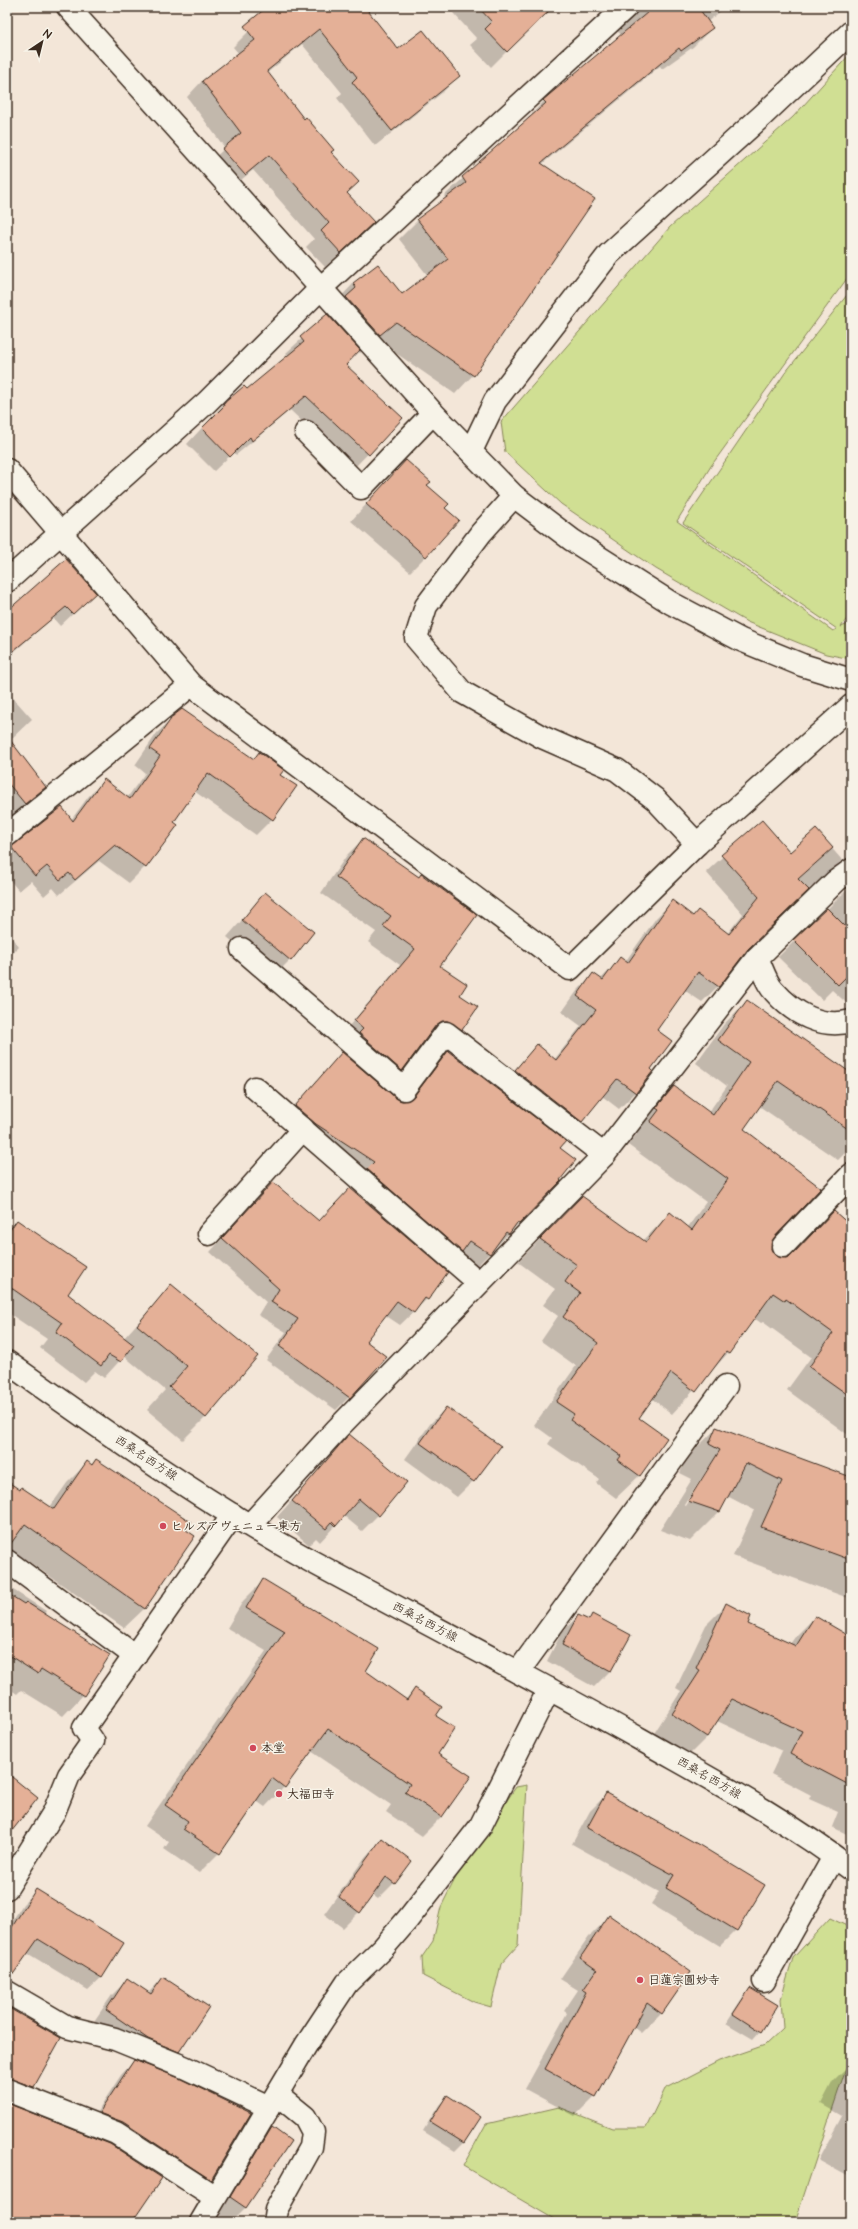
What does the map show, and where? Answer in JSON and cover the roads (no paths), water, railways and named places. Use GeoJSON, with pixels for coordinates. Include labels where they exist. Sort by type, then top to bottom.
{"type":"FeatureCollection","features":[{"type":"Feature","properties":{"kind":"street"},"geometry":{"type":"LineString","coordinates":[[68,7],[322,287],[433,413],[514,496],[572,540],[671,603],[741,640],[802,665],[851,680]]}},
{"type":"Feature","properties":{"kind":"street"},"geometry":{"type":"LineString","coordinates":[[7,580],[61,534],[207,402],[322,287],[626,7]]}},
{"type":"Feature","properties":{"kind":"street"},"geometry":{"type":"LineString","coordinates":[[471,452],[495,401],[609,254],[763,115],[851,32]]}},
{"type":"Feature","properties":{"kind":"street"},"geometry":{"type":"LineString","coordinates":[[306,432],[361,488],[433,413]]}},
{"type":"Feature","properties":{"kind":"street"},"geometry":{"type":"LineString","coordinates":[[7,470],[191,685],[570,969],[696,844],[851,706]]}},
{"type":"Feature","properties":{"kind":"street"},"geometry":{"type":"LineString","coordinates":[[514,496],[481,533],[426,606],[416,638],[462,692],[542,737],[617,770],[655,800],[696,844]]}},
{"type":"Feature","properties":{"kind":"street"},"geometry":{"type":"LineString","coordinates":[[7,835],[191,685]]}},
{"type":"Feature","properties":{"kind":"street"},"geometry":{"type":"LineString","coordinates":[[7,1888],[54,1812],[69,1775],[93,1741],[84,1728],[135,1656],[242,1520],[337,1429],[478,1282],[604,1155],[757,958],[836,881],[851,870]]}},
{"type":"Feature","properties":{"kind":"street"},"geometry":{"type":"LineString","coordinates":[[242,949],[404,1089],[446,1033],[604,1155]]}},
{"type":"Feature","properties":{"kind":"street"},"geometry":{"type":"LineString","coordinates":[[757,958],[773,990],[792,1008],[816,1022],[838,1025],[851,1021]]}},
{"type":"Feature","properties":{"kind":"street"},"geometry":{"type":"LineString","coordinates":[[255,1088],[478,1282]]}},
{"type":"Feature","properties":{"kind":"street"},"geometry":{"type":"LineString","coordinates":[[209,1234],[303,1129]]}},
{"type":"Feature","properties":{"kind":"street"},"geometry":{"type":"LineString","coordinates":[[783,1246],[851,1176]]}},
{"type":"Feature","properties":{"kind":"street","name":"西桑名西方線"},"geometry":{"type":"LineString","coordinates":[[7,1362],[124,1445],[242,1520],[307,1559],[549,1688],[714,1780],[802,1834],[843,1863]]}},
{"type":"Feature","properties":{"kind":"street"},"geometry":{"type":"LineString","coordinates":[[518,1672],[726,1386]]}},
{"type":"Feature","properties":{"kind":"street"},"geometry":{"type":"LineString","coordinates":[[7,1561],[135,1656]]}},
{"type":"Feature","properties":{"kind":"street"},"geometry":{"type":"LineString","coordinates":[[201,2222],[274,2101],[306,2044],[347,1983],[383,1948],[408,1920],[480,1827],[549,1688]]}},
{"type":"Feature","properties":{"kind":"street"},"geometry":{"type":"LineString","coordinates":[[764,1980],[843,1863]]}},
{"type":"Feature","properties":{"kind":"street"},"geometry":{"type":"LineString","coordinates":[[7,1992],[67,2027],[115,2039],[274,2101],[305,2117],[313,2132],[311,2147],[276,2210],[274,2222]]}},
{"type":"Feature","properties":{"kind":"street"},"geometry":{"type":"LineString","coordinates":[[7,2090],[116,2134],[215,2197]]}},
{"type":"Feature","properties":{"kind":"place","name":"ヒルズアヴェニュー東方"},"geometry":{"type":"Point","coordinates":[163,1526]}},
{"type":"Feature","properties":{"kind":"place","name":"本堂"},"geometry":{"type":"Point","coordinates":[253,1748]}},
{"type":"Feature","properties":{"kind":"place","name":"大福田寺"},"geometry":{"type":"Point","coordinates":[279,1794]}},
{"type":"Feature","properties":{"kind":"place","name":"日蓮宗圓妙寺"},"geometry":{"type":"Point","coordinates":[640,1980]}}]}
